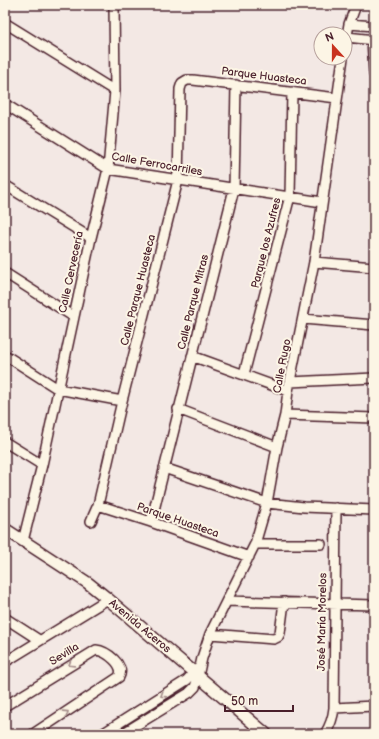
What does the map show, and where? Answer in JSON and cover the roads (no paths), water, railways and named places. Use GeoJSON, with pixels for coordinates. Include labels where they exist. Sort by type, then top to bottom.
{"type":"FeatureCollection","features":[{"type":"Feature","properties":{"kind":"street"},"geometry":{"type":"LineString","coordinates":[[356,5],[349,24],[374,26]]}},
{"type":"Feature","properties":{"kind":"street","name":"Calle Cervecería"},"geometry":{"type":"LineString","coordinates":[[23,541],[42,465],[91,238],[108,169],[115,91],[112,6]]}},
{"type":"Feature","properties":{"kind":"street"},"geometry":{"type":"LineString","coordinates":[[5,23],[115,91]]}},
{"type":"Feature","properties":{"kind":"street"},"geometry":{"type":"LineString","coordinates":[[353,38],[373,40],[374,74]]}},
{"type":"Feature","properties":{"kind":"street","name":"Calle Rugo"},"geometry":{"type":"LineString","coordinates":[[122,734],[195,687],[197,671],[210,634],[255,544],[267,503],[314,262],[342,66]]}},
{"type":"Feature","properties":{"kind":"street","name":"Parque Huasteca"},"geometry":{"type":"LineString","coordinates":[[187,80],[337,98]]}},
{"type":"Feature","properties":{"kind":"street","name":"Calle Parque Huasteca"},"geometry":{"type":"LineString","coordinates":[[91,521],[98,505],[122,401],[178,180],[180,90],[182,84],[187,80]]}},
{"type":"Feature","properties":{"kind":"street","name":"Calle Parque Mitras"},"geometry":{"type":"LineString","coordinates":[[151,522],[234,189],[236,85]]}},
{"type":"Feature","properties":{"kind":"street","name":"Parque los Azufres"},"geometry":{"type":"LineString","coordinates":[[244,374],[290,196],[292,92]]}},
{"type":"Feature","properties":{"kind":"street","name":"Calle Ferrocarriles"},"geometry":{"type":"LineString","coordinates":[[5,104],[108,169],[322,202]]}},
{"type":"Feature","properties":{"kind":"street"},"geometry":{"type":"LineString","coordinates":[[5,185],[91,238]]}},
{"type":"Feature","properties":{"kind":"street"},"geometry":{"type":"LineString","coordinates":[[314,262],[374,267]]}},
{"type":"Feature","properties":{"kind":"street"},"geometry":{"type":"LineString","coordinates":[[5,273],[74,316]]}},
{"type":"Feature","properties":{"kind":"street"},"geometry":{"type":"LineString","coordinates":[[303,319],[374,325]]}},
{"type":"Feature","properties":{"kind":"street"},"geometry":{"type":"LineString","coordinates":[[5,355],[58,388],[122,401]]}},
{"type":"Feature","properties":{"kind":"street"},"geometry":{"type":"LineString","coordinates":[[192,356],[288,391]]}},
{"type":"Feature","properties":{"kind":"street"},"geometry":{"type":"LineString","coordinates":[[290,382],[374,378]]}},
{"type":"Feature","properties":{"kind":"street"},"geometry":{"type":"LineString","coordinates":[[178,409],[277,447]]}},
{"type":"Feature","properties":{"kind":"street"},"geometry":{"type":"LineString","coordinates":[[285,415],[374,418]]}},
{"type":"Feature","properties":{"kind":"street"},"geometry":{"type":"LineString","coordinates":[[5,442],[42,465]]}},
{"type":"Feature","properties":{"kind":"street"},"geometry":{"type":"LineString","coordinates":[[164,468],[267,503],[374,510]]}},
{"type":"Feature","properties":{"kind":"street","name":"Parque Huasteca"},"geometry":{"type":"LineString","coordinates":[[98,505],[249,557]]}},
{"type":"Feature","properties":{"kind":"street","name":"José María Morelos"},"geometry":{"type":"LineString","coordinates":[[325,734],[333,716],[334,708],[336,508]]}},
{"type":"Feature","properties":{"kind":"street","name":"Avenida Aceros"},"geometry":{"type":"LineString","coordinates":[[5,530],[88,583],[197,671],[266,734]]}},
{"type":"Feature","properties":{"kind":"street"},"geometry":{"type":"LineString","coordinates":[[255,544],[322,544]]}},
{"type":"Feature","properties":{"kind":"street"},"geometry":{"type":"LineString","coordinates":[[5,662],[108,599]]}},
{"type":"Feature","properties":{"kind":"street"},"geometry":{"type":"LineString","coordinates":[[227,601],[374,605]]}},
{"type":"Feature","properties":{"kind":"street"},"geometry":{"type":"LineString","coordinates":[[210,634],[274,639],[278,637],[280,633],[284,602]]}},
{"type":"Feature","properties":{"kind":"street"},"geometry":{"type":"LineString","coordinates":[[5,618],[39,640]]}},
{"type":"Feature","properties":{"kind":"street","name":"Sevilla"},"geometry":{"type":"LineString","coordinates":[[5,706],[96,650],[106,653],[118,665],[121,669],[121,674],[119,677],[33,734]]}},
{"type":"Feature","properties":{"kind":"street"},"geometry":{"type":"LineString","coordinates":[[102,734],[187,680],[197,671]]}},
{"type":"Feature","properties":{"kind":"street"},"geometry":{"type":"LineString","coordinates":[[148,704],[154,714]]}},
{"type":"Feature","properties":{"kind":"street"},"geometry":{"type":"LineString","coordinates":[[334,708],[374,706]]}}]}
